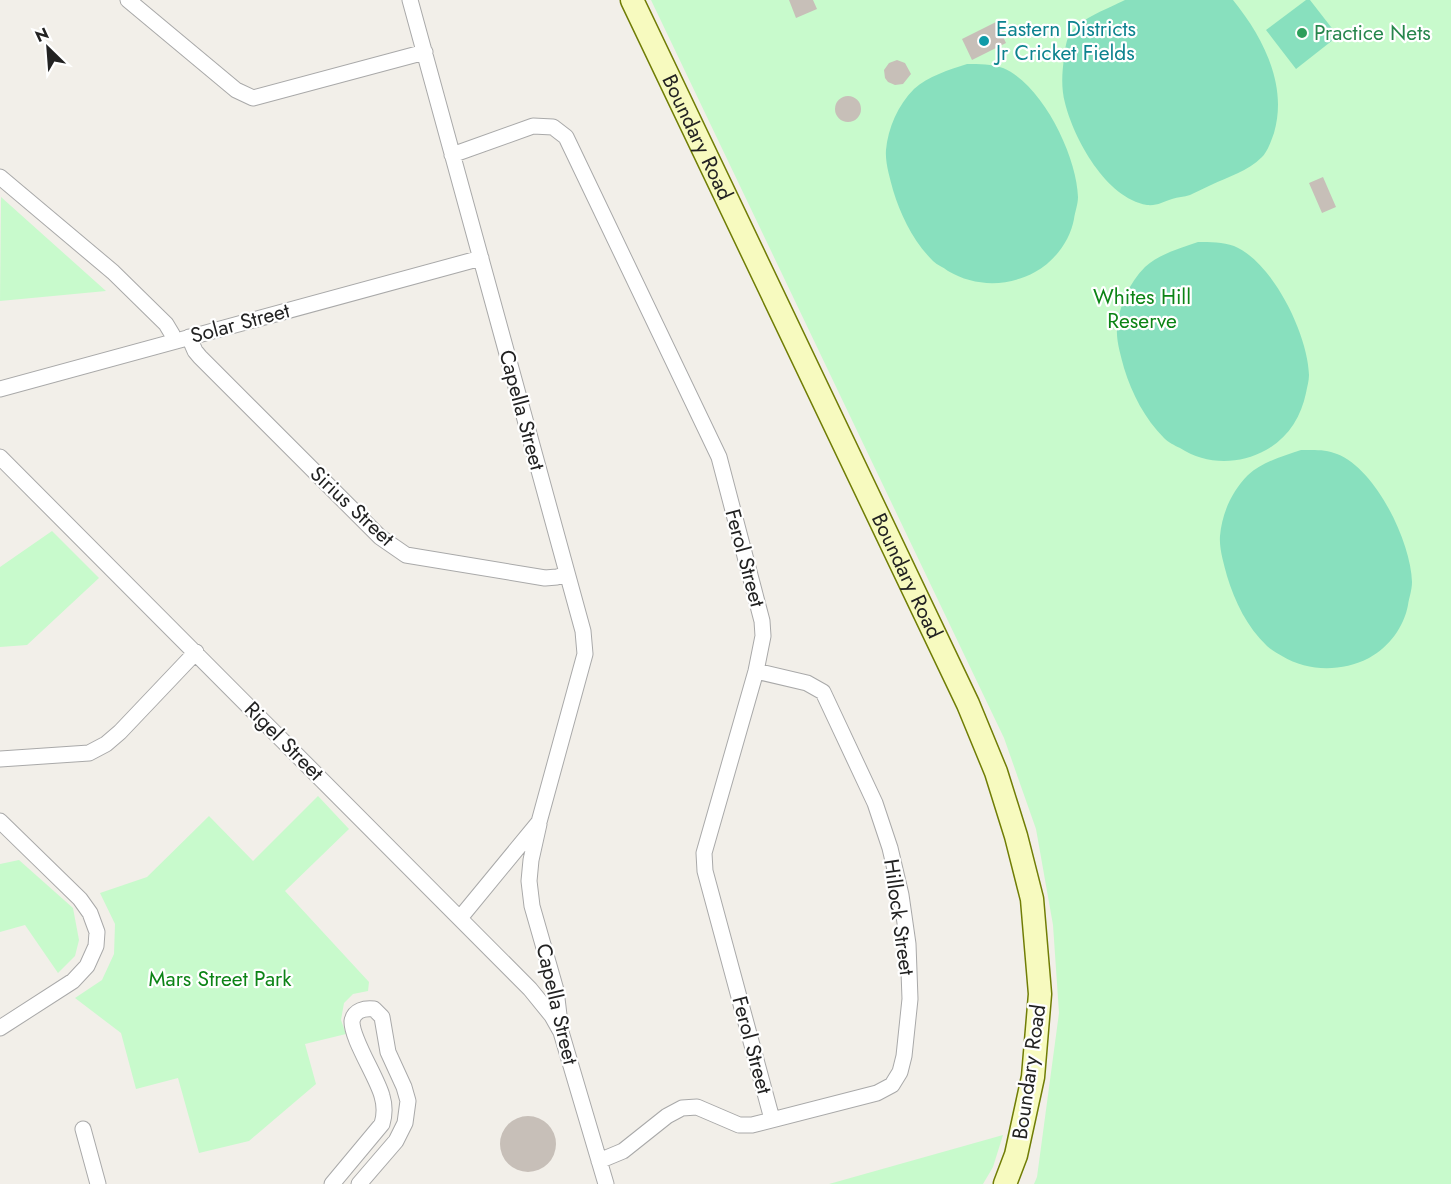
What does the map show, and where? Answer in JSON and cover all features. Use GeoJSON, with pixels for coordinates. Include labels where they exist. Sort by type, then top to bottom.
{"type":"FeatureCollection","features":[{"type":"Feature","properties":{"kind":"main road","name":"Boundary Road"},"geometry":{"type":"LineString","coordinates":[[632,0],[968,704],[996,772],[1032,899],[1040,994],[1033,1077],[1016,1155],[1005,1184]]}},
{"type":"Feature","properties":{"kind":"street"},"geometry":{"type":"LineString","coordinates":[[128,0],[236,90],[253,98],[425,52]]}},
{"type":"Feature","properties":{"kind":"street","name":"Capella Street"},"geometry":{"type":"LineString","coordinates":[[410,0],[583,631],[585,654],[531,860],[530,889],[532,906],[556,990],[561,1032],[606,1184]]}},
{"type":"Feature","properties":{"kind":"street","name":"Ferol Street"},"geometry":{"type":"LineString","coordinates":[[452,155],[533,126],[553,127],[566,137],[719,457],[762,621],[763,636],[756,671],[704,853],[705,872],[772,1119]]}},
{"type":"Feature","properties":{"kind":"street","name":"Sirius Street"},"geometry":{"type":"LineString","coordinates":[[0,177],[113,272],[166,324],[172,334],[182,339],[195,351],[380,537],[406,555],[545,578],[566,574]]}},
{"type":"Feature","properties":{"kind":"street","name":"Solar Street"},"geometry":{"type":"LineString","coordinates":[[0,388],[481,258]]}},
{"type":"Feature","properties":{"kind":"street","name":"Rigel Street"},"geometry":{"type":"LineString","coordinates":[[0,457],[530,989],[552,1016],[561,1032]]}},
{"type":"Feature","properties":{"kind":"street"},"geometry":{"type":"LineString","coordinates":[[0,759],[89,753],[106,744],[196,652]]}},
{"type":"Feature","properties":{"kind":"street","name":"Hillock Street"},"geometry":{"type":"LineString","coordinates":[[599,1161],[623,1151],[667,1116],[682,1108],[698,1107],[739,1125],[752,1125],[877,1093],[892,1085],[900,1072],[910,999],[908,944],[901,895],[890,848],[875,803],[823,693],[807,683],[756,671]]}},
{"type":"Feature","properties":{"kind":"street"},"geometry":{"type":"LineString","coordinates":[[0,821],[80,898],[90,913],[97,932],[96,946],[87,966],[73,981],[0,1028]]}},
{"type":"Feature","properties":{"kind":"street","name":"Capella Street"},"geometry":{"type":"LineString","coordinates":[[459,918],[540,822]]}},
{"type":"Feature","properties":{"kind":"street"},"geometry":{"type":"LineString","coordinates":[[332,1184],[382,1124],[385,1112],[382,1095],[355,1035],[352,1022],[355,1014],[365,1008],[374,1009],[382,1017],[388,1052],[408,1101],[405,1123],[396,1141],[359,1184]]}},
{"type":"Feature","properties":{"kind":"street"},"geometry":{"type":"LineString","coordinates":[[83,1129],[98,1184]]}},
{"type":"Feature","properties":{"kind":"green space","name":"Whites Hill Reserve"},"geometry":{"type":"Polygon","coordinates":[[[651,0],[1451,0],[1451,1184],[1034,1184],[1037,1177],[1059,1013],[1053,925],[1036,829],[1004,738],[651,0]]]}},
{"type":"Feature","properties":{"kind":"green space"},"geometry":{"type":"Polygon","coordinates":[[[1125,0],[1233,0],[1244,14],[1270,62],[1278,97],[1274,133],[1269,146],[1262,157],[1251,166],[1190,195],[1160,204],[1147,205],[1132,200],[1118,191],[1094,165],[1076,133],[1065,103],[1062,80],[1065,48],[1071,32],[1082,22],[1125,0]]]}},
{"type":"Feature","properties":{"kind":"green space","name":"Practice Nets"},"geometry":{"type":"Polygon","coordinates":[[[1306,0],[1310,0],[1338,36],[1296,69],[1266,30],[1306,0]]]}},
{"type":"Feature","properties":{"kind":"green space"},"geometry":{"type":"Polygon","coordinates":[[[967,64],[1003,68],[1017,76],[1031,89],[1055,123],[1064,142],[1076,180],[1078,202],[1072,227],[1065,243],[1049,263],[1025,277],[1014,280],[992,283],[969,280],[948,271],[935,262],[919,245],[908,228],[896,200],[888,170],[887,142],[895,117],[903,102],[926,80],[967,64]]]}},
{"type":"Feature","properties":{"kind":"green space"},"geometry":{"type":"Polygon","coordinates":[[[1,197],[106,291],[0,301],[1,197]]]}},
{"type":"Feature","properties":{"kind":"green space"},"geometry":{"type":"Polygon","coordinates":[[[1198,242],[1234,246],[1248,254],[1262,267],[1286,302],[1302,340],[1307,359],[1309,375],[1306,393],[1301,410],[1292,426],[1274,445],[1245,458],[1223,461],[1201,458],[1166,440],[1151,423],[1135,397],[1119,348],[1118,320],[1126,295],[1134,280],[1157,258],[1198,242]]]}},
{"type":"Feature","properties":{"kind":"green space"},"geometry":{"type":"Polygon","coordinates":[[[1301,450],[1333,452],[1351,462],[1365,475],[1389,509],[1405,547],[1410,566],[1412,588],[1406,613],[1399,629],[1383,648],[1369,658],[1347,666],[1325,668],[1303,665],[1282,656],[1269,647],[1253,631],[1242,614],[1230,586],[1222,556],[1220,536],[1223,519],[1237,488],[1260,466],[1301,450]]]}},
{"type":"Feature","properties":{"kind":"green space"},"geometry":{"type":"Polygon","coordinates":[[[52,531],[99,578],[27,645],[0,647],[0,567],[52,531]]]}},
{"type":"Feature","properties":{"kind":"green space","name":"Mars Street Park"},"geometry":{"type":"Polygon","coordinates":[[[318,796],[349,829],[285,891],[369,982],[368,991],[353,994],[344,1003],[341,1020],[346,1034],[305,1044],[316,1084],[249,1141],[199,1153],[178,1078],[136,1089],[121,1033],[75,998],[102,980],[114,954],[115,924],[100,893],[147,877],[209,816],[253,861],[318,796]]]}},
{"type":"Feature","properties":{"kind":"green space"},"geometry":{"type":"Polygon","coordinates":[[[19,860],[73,908],[79,940],[75,956],[58,973],[25,925],[0,932],[0,864],[19,860]]]}},
{"type":"Feature","properties":{"kind":"green space"},"geometry":{"type":"Polygon","coordinates":[[[1003,1135],[993,1167],[983,1184],[829,1184],[1003,1135]]]}},
{"type":"Feature","properties":{"kind":"building"},"geometry":{"type":"Polygon","coordinates":[[[789,0],[813,0],[817,9],[796,18],[789,0]]]}},
{"type":"Feature","properties":{"kind":"building","name":"Eastern Districts Jr Cricket Fields"},"geometry":{"type":"Polygon","coordinates":[[[996,22],[1006,43],[972,60],[962,39],[996,22]]]}},
{"type":"Feature","properties":{"kind":"building"},"geometry":{"type":"Polygon","coordinates":[[[897,60],[905,63],[911,74],[903,84],[895,85],[885,78],[884,70],[889,63],[897,60]]]}},
{"type":"Feature","properties":{"kind":"building"},"geometry":{"type":"Polygon","coordinates":[[[848,96],[857,100],[861,109],[857,118],[848,122],[839,118],[835,109],[839,100],[848,96]]]}},
{"type":"Feature","properties":{"kind":"building"},"geometry":{"type":"Polygon","coordinates":[[[1323,177],[1336,207],[1322,213],[1309,183],[1323,177]]]}},
{"type":"Feature","properties":{"kind":"building"},"geometry":{"type":"Polygon","coordinates":[[[528,1116],[539,1118],[548,1124],[554,1133],[556,1144],[554,1155],[548,1164],[539,1170],[528,1172],[517,1170],[508,1164],[502,1155],[500,1144],[502,1133],[508,1124],[517,1118],[528,1116]]]}},
{"type":"Feature","properties":{"kind":"place","name":"Practice Nets"},"geometry":{"type":"Point","coordinates":[1302,33]}},
{"type":"Feature","properties":{"kind":"place","name":"Eastern Districts Jr Cricket Fields"},"geometry":{"type":"Point","coordinates":[984,41]}}]}
